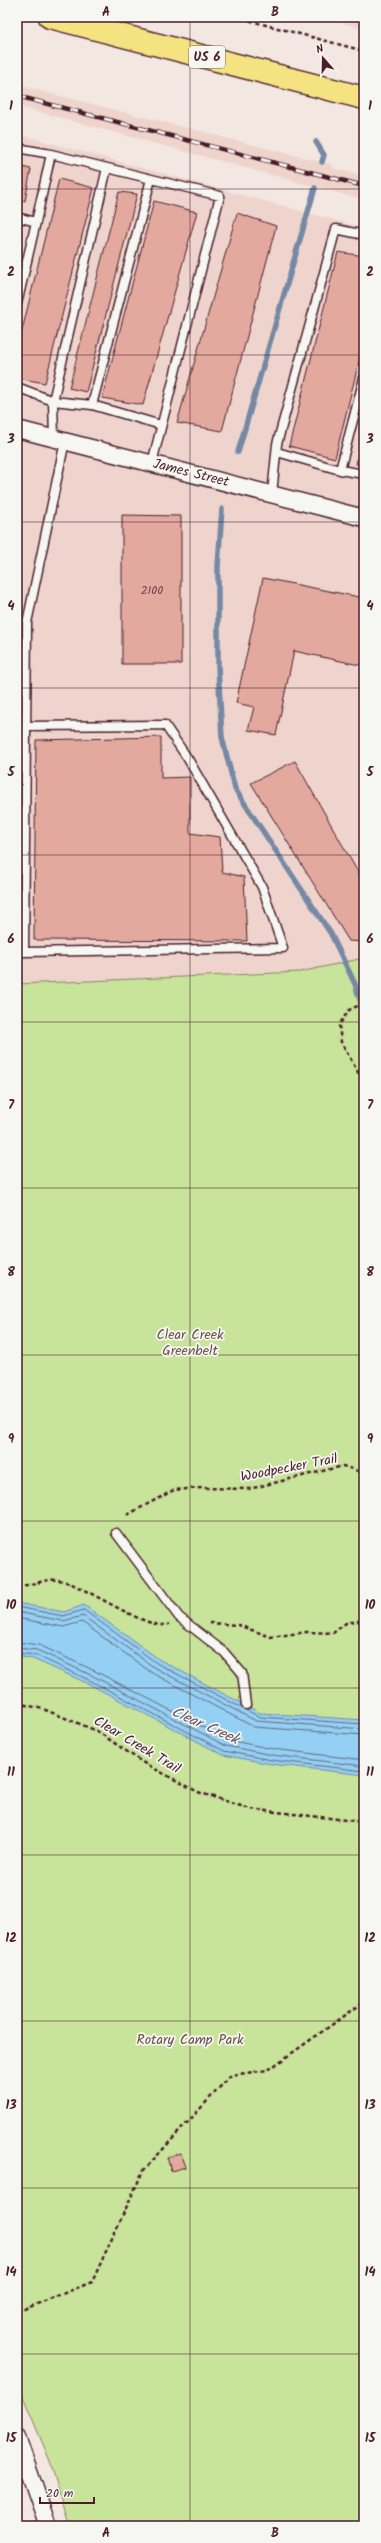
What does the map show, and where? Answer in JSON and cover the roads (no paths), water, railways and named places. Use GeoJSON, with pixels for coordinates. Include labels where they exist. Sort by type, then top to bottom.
{"type":"FeatureCollection","features":[{"type":"Feature","properties":{"kind":"main road","name":"US 6"},"geometry":{"type":"LineString","coordinates":[[50,17],[364,98]]}},
{"type":"Feature","properties":{"kind":"street","name":"James Street"},"geometry":{"type":"LineString","coordinates":[[17,429],[364,518]]}},
{"type":"Feature","properties":{"kind":"street"},"geometry":{"type":"LineString","coordinates":[[17,2437],[48,2526]]}},
{"type":"Feature","properties":{"kind":"lane"},"geometry":{"type":"LineString","coordinates":[[17,148],[51,154],[220,196],[152,463]]}},
{"type":"Feature","properties":{"kind":"lane"},"geometry":{"type":"LineString","coordinates":[[17,304],[51,154]]}},
{"type":"Feature","properties":{"kind":"lane"},"geometry":{"type":"LineString","coordinates":[[26,726],[165,725],[188,759],[262,887],[283,948],[24,952],[26,726],[27,623],[60,440],[53,401],[107,168]]}},
{"type":"Feature","properties":{"kind":"lane"},"geometry":{"type":"LineString","coordinates":[[92,405],[151,179]]}},
{"type":"Feature","properties":{"kind":"lane"},"geometry":{"type":"LineString","coordinates":[[17,217],[36,222]]}},
{"type":"Feature","properties":{"kind":"lane"},"geometry":{"type":"LineString","coordinates":[[272,494],[277,452],[336,228],[364,235]]}},
{"type":"Feature","properties":{"kind":"lane"},"geometry":{"type":"LineString","coordinates":[[340,470],[364,378]]}},
{"type":"Feature","properties":{"kind":"lane"},"geometry":{"type":"LineString","coordinates":[[17,387],[53,401],[92,405],[161,425]]}},
{"type":"Feature","properties":{"kind":"lane"},"geometry":{"type":"LineString","coordinates":[[277,452],[340,470],[364,474]]}},
{"type":"Feature","properties":{"kind":"lane"},"geometry":{"type":"LineString","coordinates":[[116,1533],[179,1616],[224,1652],[242,1673],[246,1705]]}},
{"type":"Feature","properties":{"kind":"water","name":"Clear Creek"},"geometry":{"type":"Polygon","coordinates":[[[17,1603],[64,1612],[84,1605],[160,1660],[260,1713],[364,1720],[364,1775],[271,1764],[223,1755],[89,1684],[33,1659],[17,1656],[17,1603]]]}},
{"type":"Feature","properties":{"kind":"waterway"},"geometry":{"type":"LineString","coordinates":[[316,142],[324,155],[322,162]]}},
{"type":"Feature","properties":{"kind":"waterway"},"geometry":{"type":"LineString","coordinates":[[238,452],[315,188]]}},
{"type":"Feature","properties":{"kind":"waterway"},"geometry":{"type":"LineString","coordinates":[[222,509],[218,566],[218,667],[222,737],[235,789],[331,934],[355,984],[364,1012]]}},
{"type":"Feature","properties":{"kind":"railway"},"geometry":{"type":"LineString","coordinates":[[17,96],[364,186]]}},
{"type":"Feature","properties":{"kind":"park label","name":"Clear Creek Greenbelt"},"geometry":{"type":"Point","coordinates":[190,1344]}},
{"type":"Feature","properties":{"kind":"park label","name":"Rotary Camp Park"},"geometry":{"type":"Point","coordinates":[190,2040]}}]}
